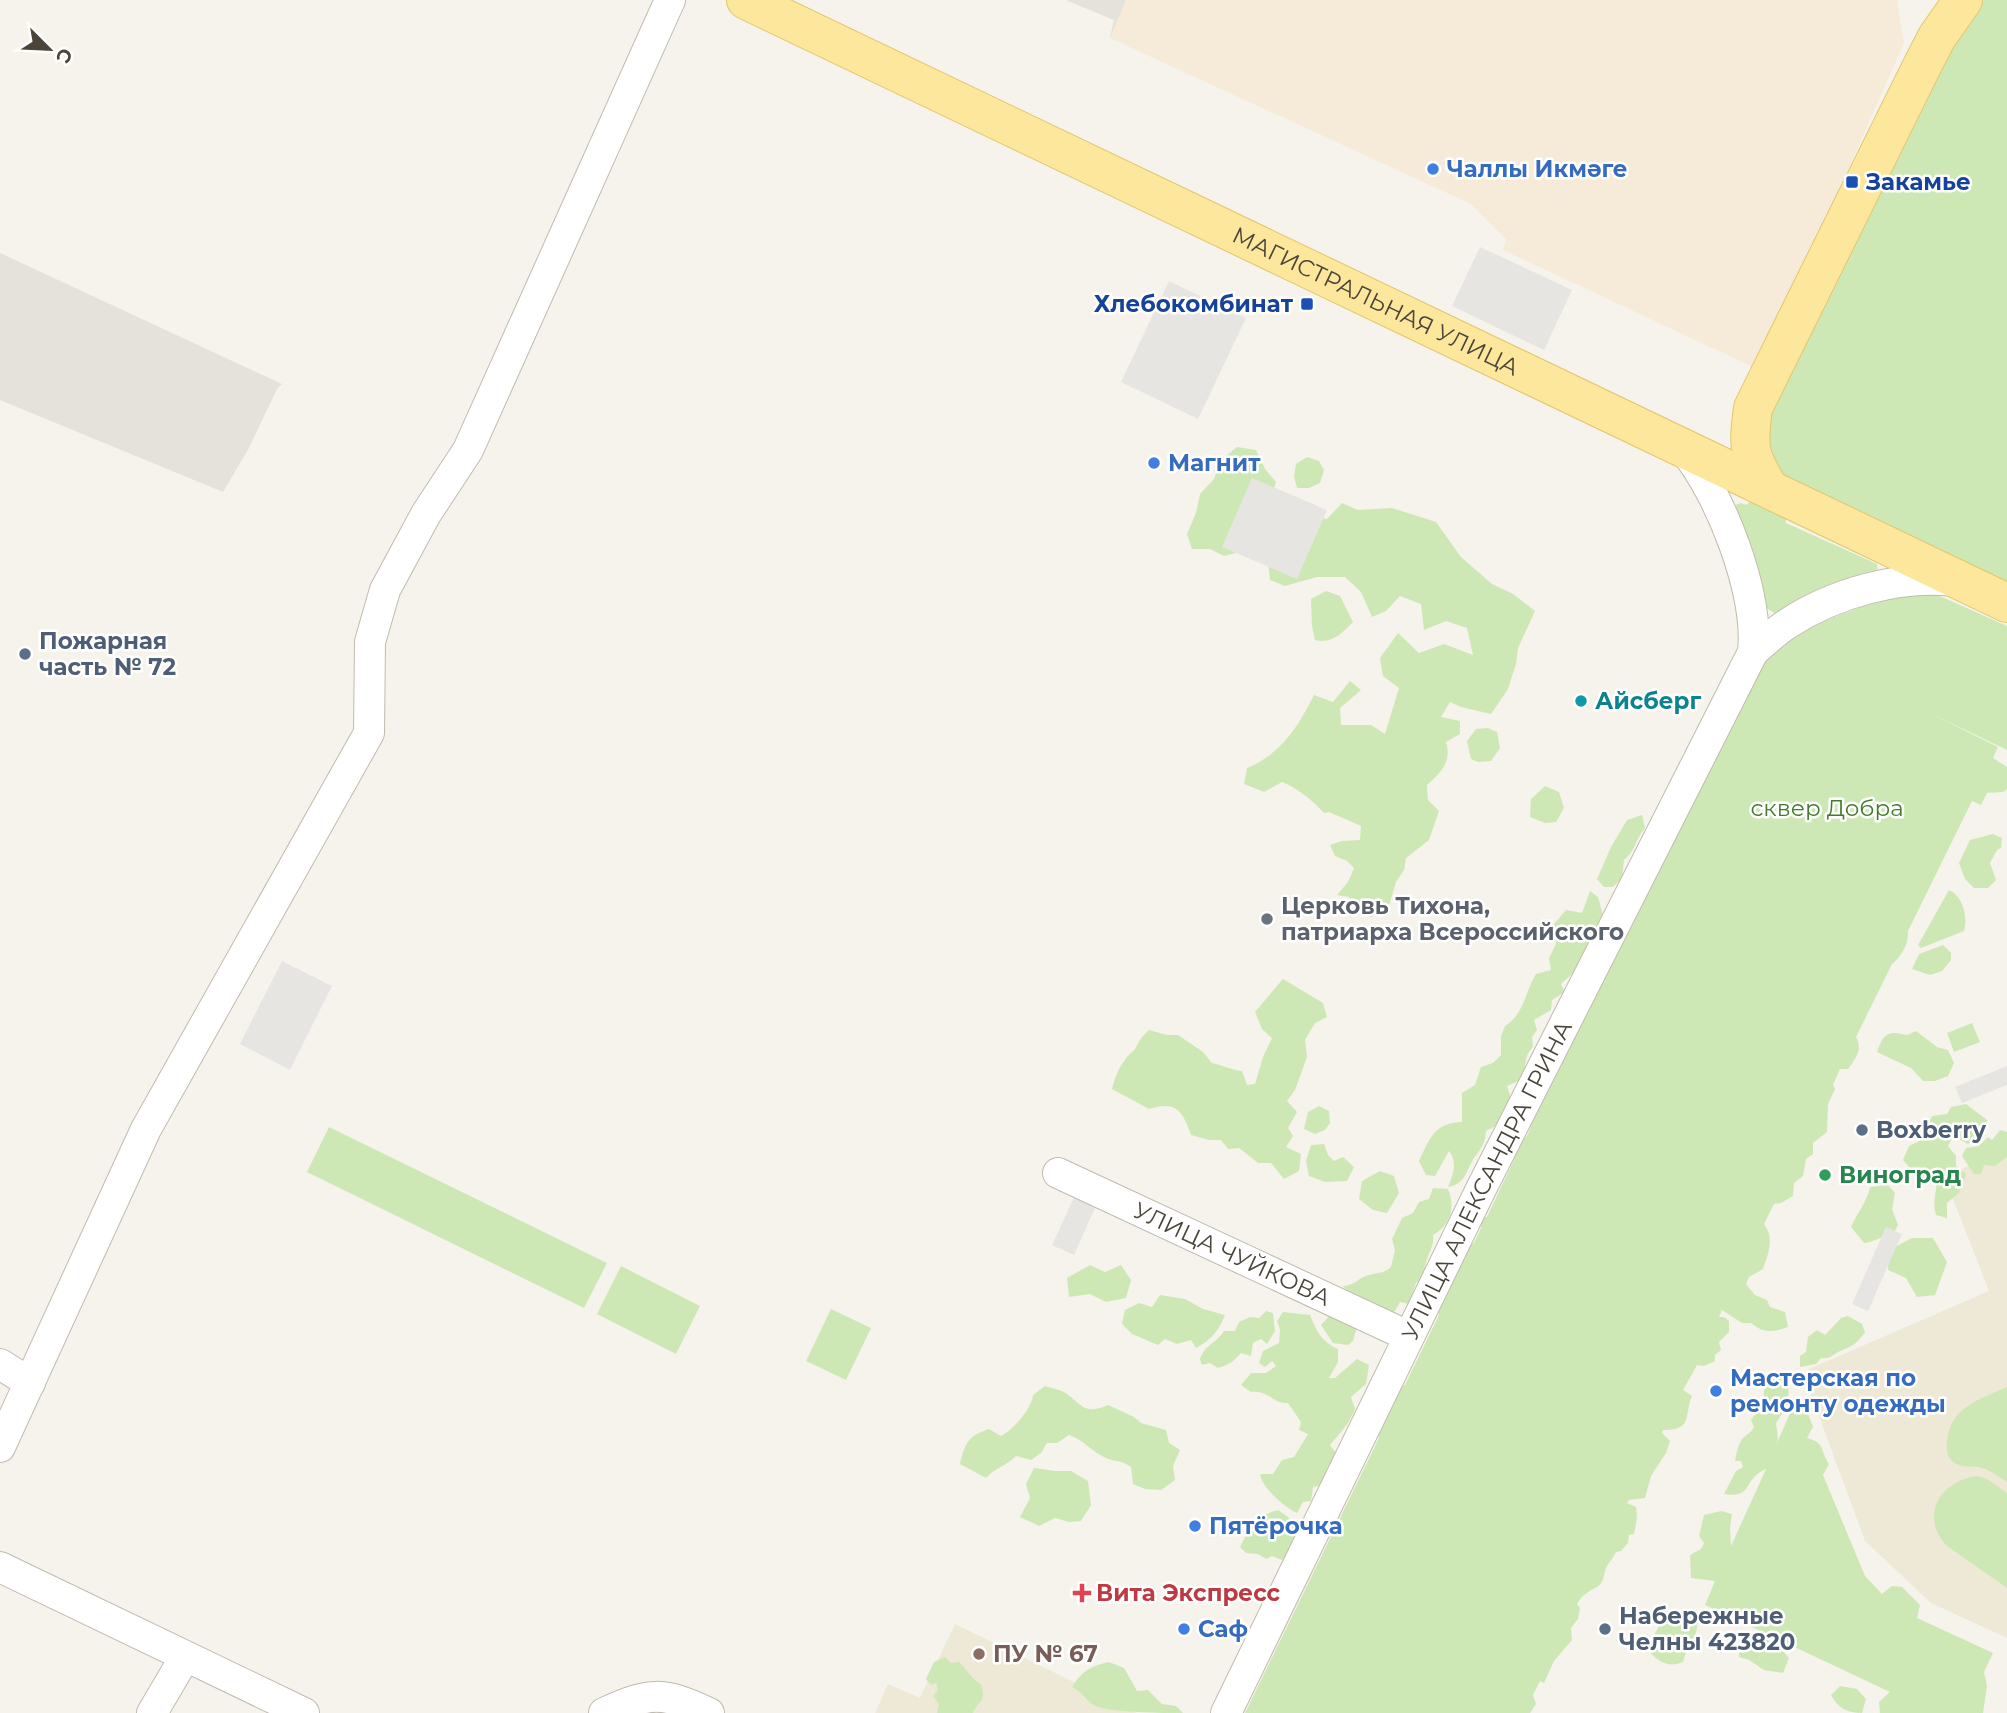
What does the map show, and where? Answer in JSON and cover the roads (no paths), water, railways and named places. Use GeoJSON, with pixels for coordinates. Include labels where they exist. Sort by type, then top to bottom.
{"type":"FeatureCollection","features":[{"type":"Feature","properties":{"kind":"main road","name":"МАГИСТРАЛЬНАЯ УЛИЦА"},"geometry":{"type":"LineString","coordinates":[[746,0],[2007,603]]}},
{"type":"Feature","properties":{"kind":"main road"},"geometry":{"type":"LineString","coordinates":[[1768,487],[1750,452],[1753,408],[1922,66],[1948,20],[1963,0]]}},
{"type":"Feature","properties":{"kind":"main road"},"geometry":{"type":"LineString","coordinates":[[1681,446],[1714,435],[1753,408]]}},
{"type":"Feature","properties":{"kind":"street"},"geometry":{"type":"LineString","coordinates":[[0,1447],[146,1129],[369,733],[370,642],[385,590],[425,514],[468,450],[670,0]]}},
{"type":"Feature","properties":{"kind":"street"},"geometry":{"type":"LineString","coordinates":[[1727,530],[1719,486],[1723,466],[1753,408]]}},
{"type":"Feature","properties":{"kind":"street"},"geometry":{"type":"LineString","coordinates":[[1681,446],[1710,486],[1749,592],[1755,634],[1753,652]]}},
{"type":"Feature","properties":{"kind":"street"},"geometry":{"type":"LineString","coordinates":[[1753,652],[1785,625],[1807,612],[1854,593],[1910,581],[1937,579],[1963,582]]}},
{"type":"Feature","properties":{"kind":"street","name":"УЛИЦА АЛЕКСАНДРА ГРИНА"},"geometry":{"type":"LineString","coordinates":[[1226,1713],[1408,1336],[1753,652]]}},
{"type":"Feature","properties":{"kind":"street","name":"УЛИЦА ЧУЙКОВА"},"geometry":{"type":"LineString","coordinates":[[1058,1172],[1408,1336]]}},
{"type":"Feature","properties":{"kind":"street"},"geometry":{"type":"LineString","coordinates":[[0,1364],[30,1383]]}},
{"type":"Feature","properties":{"kind":"street"},"geometry":{"type":"LineString","coordinates":[[0,1567],[304,1713]]}},
{"type":"Feature","properties":{"kind":"street"},"geometry":{"type":"LineString","coordinates":[[152,1713],[185,1657]]}},
{"type":"Feature","properties":{"kind":"street"},"geometry":{"type":"LineString","coordinates":[[604,1713],[650,1695],[681,1700],[709,1713]]}},
{"type":"Feature","properties":{"kind":"place","name":"Чаллы Икмәге"},"geometry":{"type":"Point","coordinates":[1433,169]}},
{"type":"Feature","properties":{"kind":"place","name":"Закамье"},"geometry":{"type":"Point","coordinates":[1852,182]}},
{"type":"Feature","properties":{"kind":"place","name":"Хлебокомбинат"},"geometry":{"type":"Point","coordinates":[1307,304]}},
{"type":"Feature","properties":{"kind":"place","name":"Магнит"},"geometry":{"type":"Point","coordinates":[1154,463]}},
{"type":"Feature","properties":{"kind":"place","name":"Пожарная часть № 72"},"geometry":{"type":"Point","coordinates":[25,654]}},
{"type":"Feature","properties":{"kind":"place","name":"Айсберг"},"geometry":{"type":"Point","coordinates":[1581,701]}},
{"type":"Feature","properties":{"kind":"place","name":"Церковь Тихона, патриарха Всероссийского"},"geometry":{"type":"Point","coordinates":[1267,919]}},
{"type":"Feature","properties":{"kind":"place","name":"Boxberry"},"geometry":{"type":"Point","coordinates":[1862,1130]}},
{"type":"Feature","properties":{"kind":"place","name":"Виноград"},"geometry":{"type":"Point","coordinates":[1825,1175]}},
{"type":"Feature","properties":{"kind":"place","name":"Мастерская по ремонту одежды"},"geometry":{"type":"Point","coordinates":[1716,1391]}},
{"type":"Feature","properties":{"kind":"place","name":"Пятёрочка"},"geometry":{"type":"Point","coordinates":[1195,1526]}},
{"type":"Feature","properties":{"kind":"place","name":"Вита Экспресс"},"geometry":{"type":"Point","coordinates":[1082,1593]}},
{"type":"Feature","properties":{"kind":"place","name":"Саф"},"geometry":{"type":"Point","coordinates":[1184,1629]}},
{"type":"Feature","properties":{"kind":"place","name":"Набережные Челны 423820"},"geometry":{"type":"Point","coordinates":[1605,1629]}},
{"type":"Feature","properties":{"kind":"place","name":"ПУ № 67"},"geometry":{"type":"Point","coordinates":[979,1654]}},
{"type":"Feature","properties":{"kind":"park label","name":"сквер Добра"},"geometry":{"type":"Point","coordinates":[1827,808]}}]}
